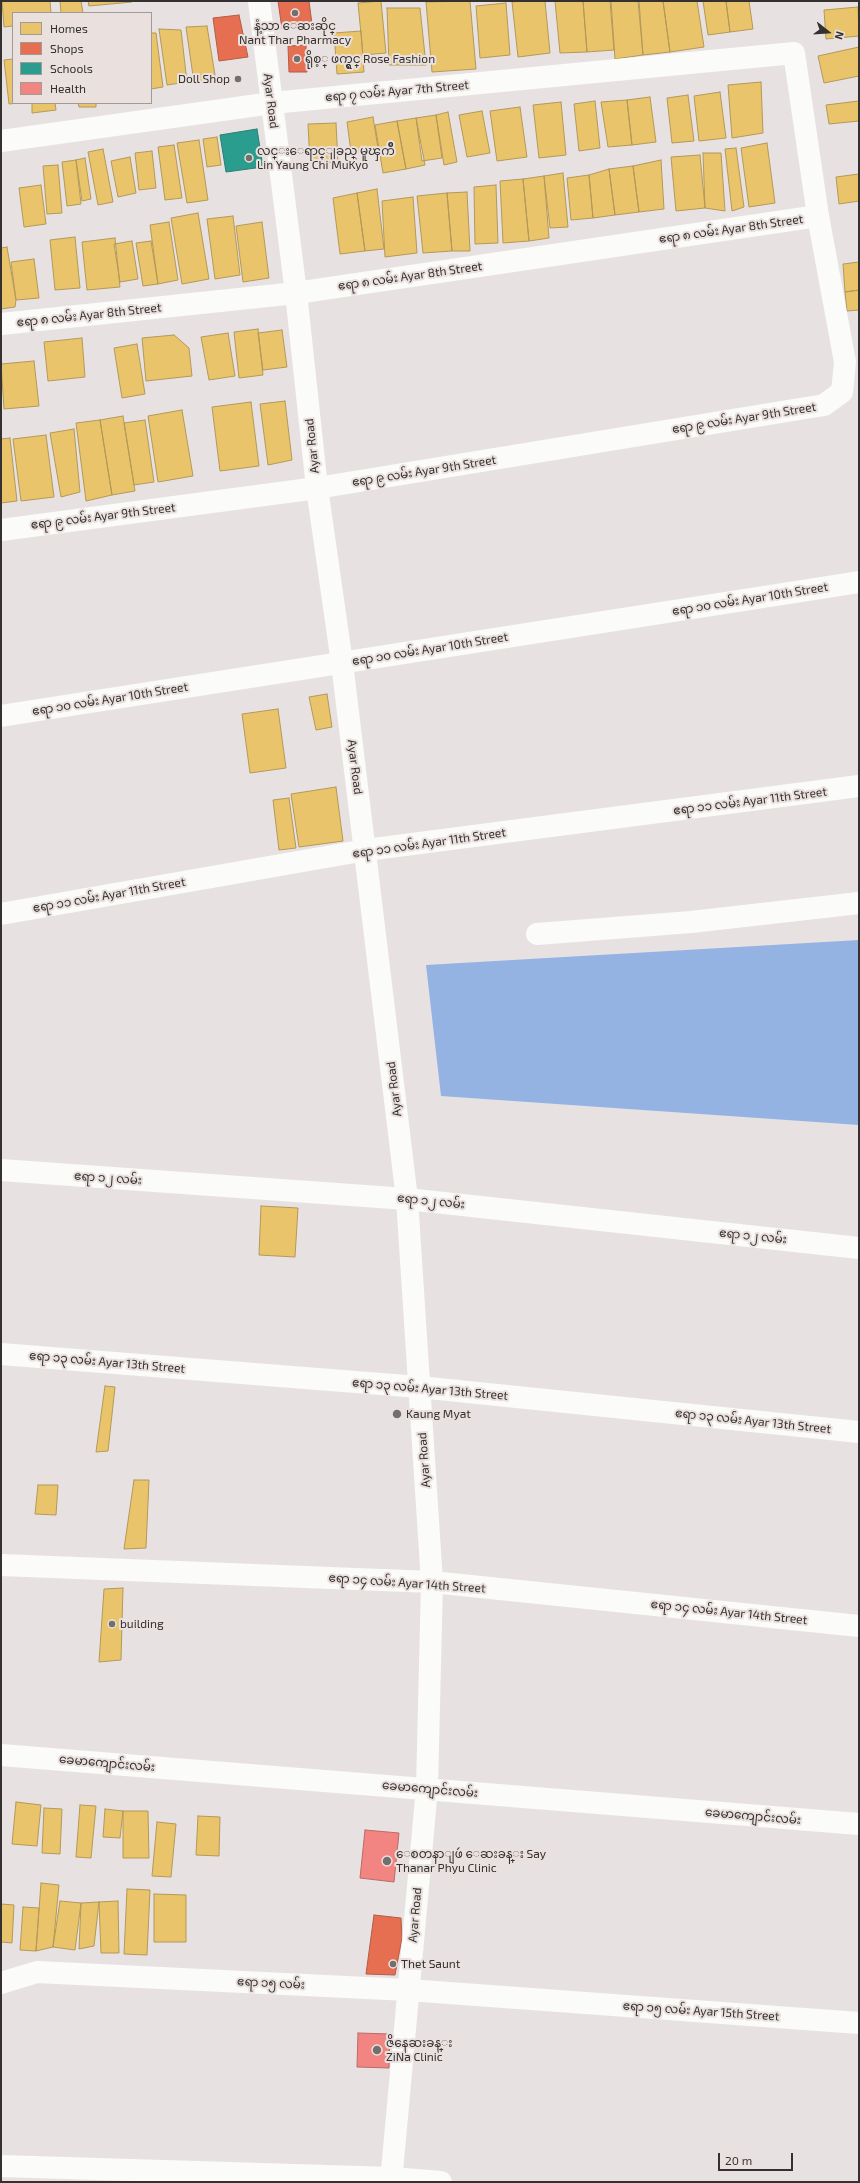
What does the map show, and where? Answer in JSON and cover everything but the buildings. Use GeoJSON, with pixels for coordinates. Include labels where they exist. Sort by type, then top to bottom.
{"type":"FeatureCollection","features":[{"type":"Feature","properties":{"kind":"street","name":"Ayar Road"},"geometry":{"type":"LineString","coordinates":[[258,1],[296,293],[317,488],[342,663],[366,850],[408,1198],[432,1582],[427,1788],[391,2180]]}},
{"type":"Feature","properties":{"kind":"street","name":"ဧရာ ၇ လမ်း Ayar 7th Street"},"geometry":{"type":"LineString","coordinates":[[1,141],[272,103],[794,53],[818,216]]}},
{"type":"Feature","properties":{"kind":"street","name":"ဧရာ ၈ လမ်း Ayar 8th Street"},"geometry":{"type":"LineString","coordinates":[[1,324],[296,293],[818,216]]}},
{"type":"Feature","properties":{"kind":"street","name":"ဧရာ ၉ လမ်း Ayar 9th Street"},"geometry":{"type":"LineString","coordinates":[[1,530],[317,488],[824,405],[842,392],[845,362],[818,216]]}},
{"type":"Feature","properties":{"kind":"street","name":"ဧရာ ၁၀ လမ်း Ayar 10th Street"},"geometry":{"type":"LineString","coordinates":[[1,716],[859,582]]}},
{"type":"Feature","properties":{"kind":"street","name":"ဧရာ ၁၁ လမ်း Ayar 11th Street"},"geometry":{"type":"LineString","coordinates":[[1,914],[366,850],[859,786]]}},
{"type":"Feature","properties":{"kind":"street"},"geometry":{"type":"LineString","coordinates":[[537,934],[691,922],[859,903]]}},
{"type":"Feature","properties":{"kind":"street","name":"ဧရာ ၁၂ လမ်း"},"geometry":{"type":"LineString","coordinates":[[1,1170],[408,1198],[859,1248]]}},
{"type":"Feature","properties":{"kind":"street","name":"ဧရာ ၁၃ လမ်း Ayar 13th Street"},"geometry":{"type":"LineString","coordinates":[[1,1354],[419,1387],[859,1432]]}},
{"type":"Feature","properties":{"kind":"street","name":"ဧရာ ၁၄ လမ်း Ayar 14th Street"},"geometry":{"type":"LineString","coordinates":[[1,1565],[432,1582],[859,1626]]}},
{"type":"Feature","properties":{"kind":"street","name":"ခေမာကျောင်းလမ်း"},"geometry":{"type":"LineString","coordinates":[[1,1754],[859,1824]]}},
{"type":"Feature","properties":{"kind":"street","name":"ဧရာ ၁၅ လမ်း"},"geometry":{"type":"LineString","coordinates":[[1,1983],[37,1972],[408,1990],[542,1999]]}},
{"type":"Feature","properties":{"kind":"street","name":"ဧရာ ၁၅ လမ်း Ayar 15th Street"},"geometry":{"type":"LineString","coordinates":[[542,1999],[859,2023]]}},
{"type":"Feature","properties":{"kind":"street"},"geometry":{"type":"LineString","coordinates":[[1,2166],[441,2182]]}},
{"type":"Feature","properties":{"kind":"water"},"geometry":{"type":"Polygon","coordinates":[[[859,940],[859,1125],[441,1096],[426,965],[859,940]]]}},
{"type":"Feature","properties":{"kind":"place","name":"နံ့သာ ေဆးဆိုင္ Nant Thar Pharmacy"},"geometry":{"type":"Point","coordinates":[295,13]}},
{"type":"Feature","properties":{"kind":"place","name":"ရိုစ့္ ဖက္ရွင္ Rose Fashion"},"geometry":{"type":"Point","coordinates":[297,59]}},
{"type":"Feature","properties":{"kind":"place","name":"Doll Shop"},"geometry":{"type":"Point","coordinates":[238,79]}},
{"type":"Feature","properties":{"kind":"place","name":"လင္းေရာင္ျခည္ မူၾကိဳ Lin Yaung Chi MuKyo"},"geometry":{"type":"Point","coordinates":[249,158]}},
{"type":"Feature","properties":{"kind":"place","name":"Kaung Myat"},"geometry":{"type":"Point","coordinates":[397,1414]}},
{"type":"Feature","properties":{"kind":"place","name":"building"},"geometry":{"type":"Point","coordinates":[112,1624]}},
{"type":"Feature","properties":{"kind":"place","name":"ေစတနာျဖဴ ေဆးခန္း Say Thanar Phyu Clinic"},"geometry":{"type":"Point","coordinates":[387,1861]}},
{"type":"Feature","properties":{"kind":"place","name":"Thet Saunt"},"geometry":{"type":"Point","coordinates":[393,1964]}},
{"type":"Feature","properties":{"kind":"place","name":"ဇိနေဆးခန္း ZiNa Clinic"},"geometry":{"type":"Point","coordinates":[377,2050]}}]}
